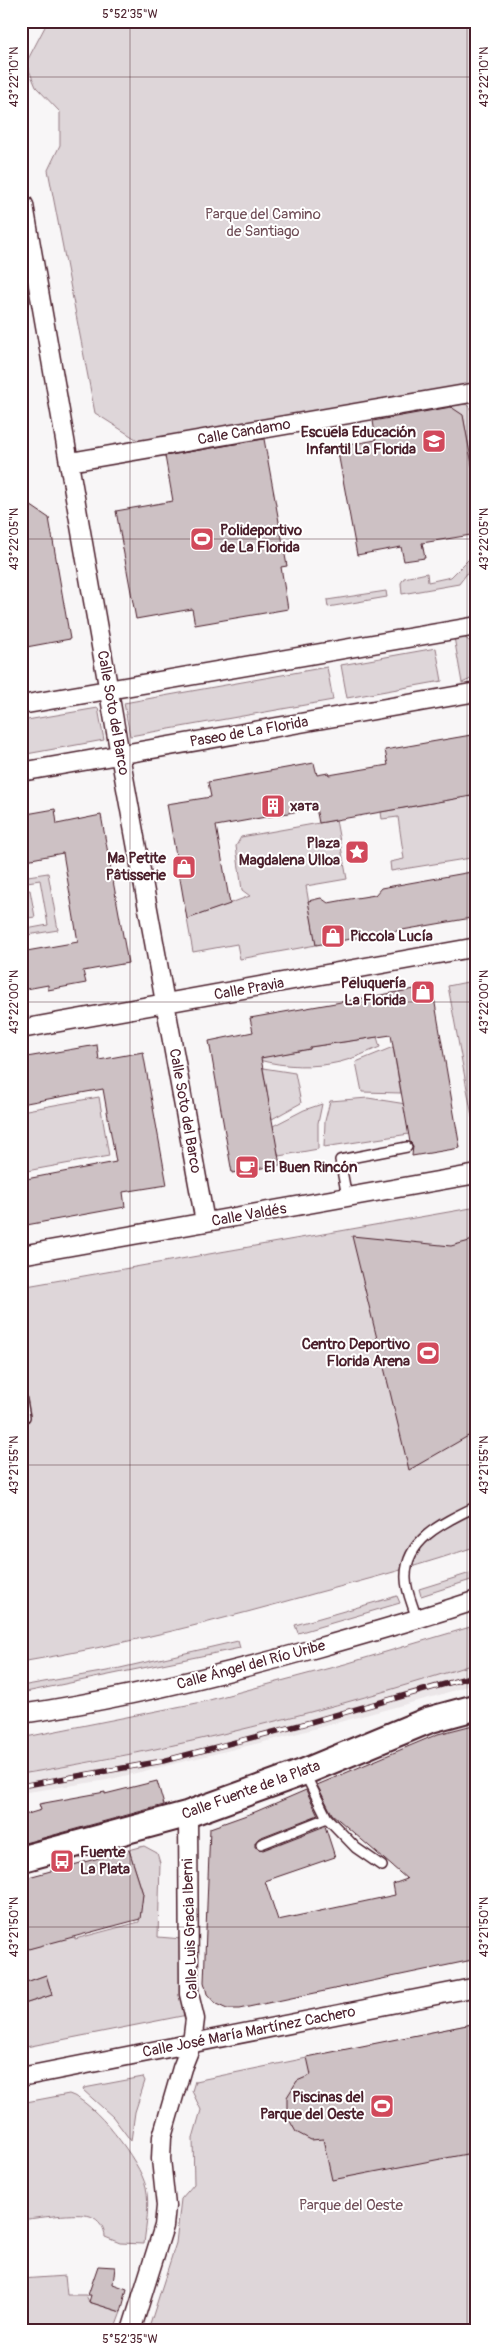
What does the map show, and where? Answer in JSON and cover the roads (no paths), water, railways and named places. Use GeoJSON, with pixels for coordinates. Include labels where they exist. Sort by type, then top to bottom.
{"type":"FeatureCollection","features":[{"type":"Feature","properties":{"kind":"main road","name":"Calle Fuente de la Plata"},"geometry":{"type":"LineString","coordinates":[[21,1859],[188,1814],[304,1772],[429,1720],[477,1708]]}},
{"type":"Feature","properties":{"kind":"street","name":"Calle Soto del Barco"},"geometry":{"type":"LineString","coordinates":[[21,206],[24,205],[120,755],[205,1222]]}},
{"type":"Feature","properties":{"kind":"street","name":"Calle Candamo"},"geometry":{"type":"LineString","coordinates":[[70,462],[477,392]]}},
{"type":"Feature","properties":{"kind":"street"},"geometry":{"type":"LineString","coordinates":[[21,705],[477,626]]}},
{"type":"Feature","properties":{"kind":"street","name":"Paseo de La Florida"},"geometry":{"type":"LineString","coordinates":[[21,772],[477,692]]}},
{"type":"Feature","properties":{"kind":"street","name":"Calle Pravia"},"geometry":{"type":"LineString","coordinates":[[21,1029],[477,947]]}},
{"type":"Feature","properties":{"kind":"street","name":"Calle Valdés"},"geometry":{"type":"LineString","coordinates":[[21,1255],[477,1174]]}},
{"type":"Feature","properties":{"kind":"street","name":"Calle Ángel del Río Uribe"},"geometry":{"type":"LineString","coordinates":[[21,1714],[68,1707],[207,1678],[418,1620],[477,1600]]}},
{"type":"Feature","properties":{"kind":"street","name":"Calle Luis Gracia Iberni"},"geometry":{"type":"LineString","coordinates":[[131,2331],[164,2226],[166,2206],[161,2160],[162,2137],[182,2068],[192,2043],[196,2019],[189,1994],[188,1814]]}},
{"type":"Feature","properties":{"kind":"street","name":"Calle José María Martínez Cachero"},"geometry":{"type":"LineString","coordinates":[[21,2077],[477,1987]]}},
{"type":"Feature","properties":{"kind":"lane"},"geometry":{"type":"LineString","coordinates":[[347,1197],[340,1160],[407,1147]]}},
{"type":"Feature","properties":{"kind":"lane"},"geometry":{"type":"LineString","coordinates":[[21,1395],[25,1416]]}},
{"type":"Feature","properties":{"kind":"lane"},"geometry":{"type":"LineString","coordinates":[[418,1620],[406,1580],[407,1564],[415,1548],[431,1530],[477,1506]]}},
{"type":"Feature","properties":{"kind":"lane"},"geometry":{"type":"LineString","coordinates":[[304,1772],[327,1818],[356,1848],[382,1866]]}},
{"type":"Feature","properties":{"kind":"lane"},"geometry":{"type":"LineString","coordinates":[[261,1844],[327,1818]]}},
{"type":"Feature","properties":{"kind":"railway"},"geometry":{"type":"LineString","coordinates":[[21,1786],[163,1761],[477,1675]]}},
{"type":"Feature","properties":{"kind":"place","name":"Escuela Educación Infantil La Florida"},"geometry":{"type":"Point","coordinates":[434,441]}},
{"type":"Feature","properties":{"kind":"place","name":"Polideportivo de La Florida"},"geometry":{"type":"Point","coordinates":[202,539]}},
{"type":"Feature","properties":{"kind":"place","name":"хата"},"geometry":{"type":"Point","coordinates":[273,806]}},
{"type":"Feature","properties":{"kind":"place","name":"Plaza Magdalena Ulloa"},"geometry":{"type":"Point","coordinates":[357,852]}},
{"type":"Feature","properties":{"kind":"place","name":"Ma Petite Pâtisserie"},"geometry":{"type":"Point","coordinates":[184,867]}},
{"type":"Feature","properties":{"kind":"place","name":"Piccola Lucía"},"geometry":{"type":"Point","coordinates":[333,936]}},
{"type":"Feature","properties":{"kind":"place","name":"Peluquería La Florida"},"geometry":{"type":"Point","coordinates":[423,992]}},
{"type":"Feature","properties":{"kind":"place","name":"El Buen Rincón"},"geometry":{"type":"Point","coordinates":[247,1167]}},
{"type":"Feature","properties":{"kind":"place","name":"Centro Deportivo Florida Arena"},"geometry":{"type":"Point","coordinates":[428,1353]}},
{"type":"Feature","properties":{"kind":"place","name":"Fuente La Plata"},"geometry":{"type":"Point","coordinates":[62,1861]}},
{"type":"Feature","properties":{"kind":"place","name":"Piscinas del Parque del Oeste"},"geometry":{"type":"Point","coordinates":[382,2106]}},
{"type":"Feature","properties":{"kind":"park label","name":"Parque del Camino de Santiago"},"geometry":{"type":"Point","coordinates":[263,222]}},
{"type":"Feature","properties":{"kind":"park label","name":"Parque del Oeste"},"geometry":{"type":"Point","coordinates":[351,2205]}}]}
